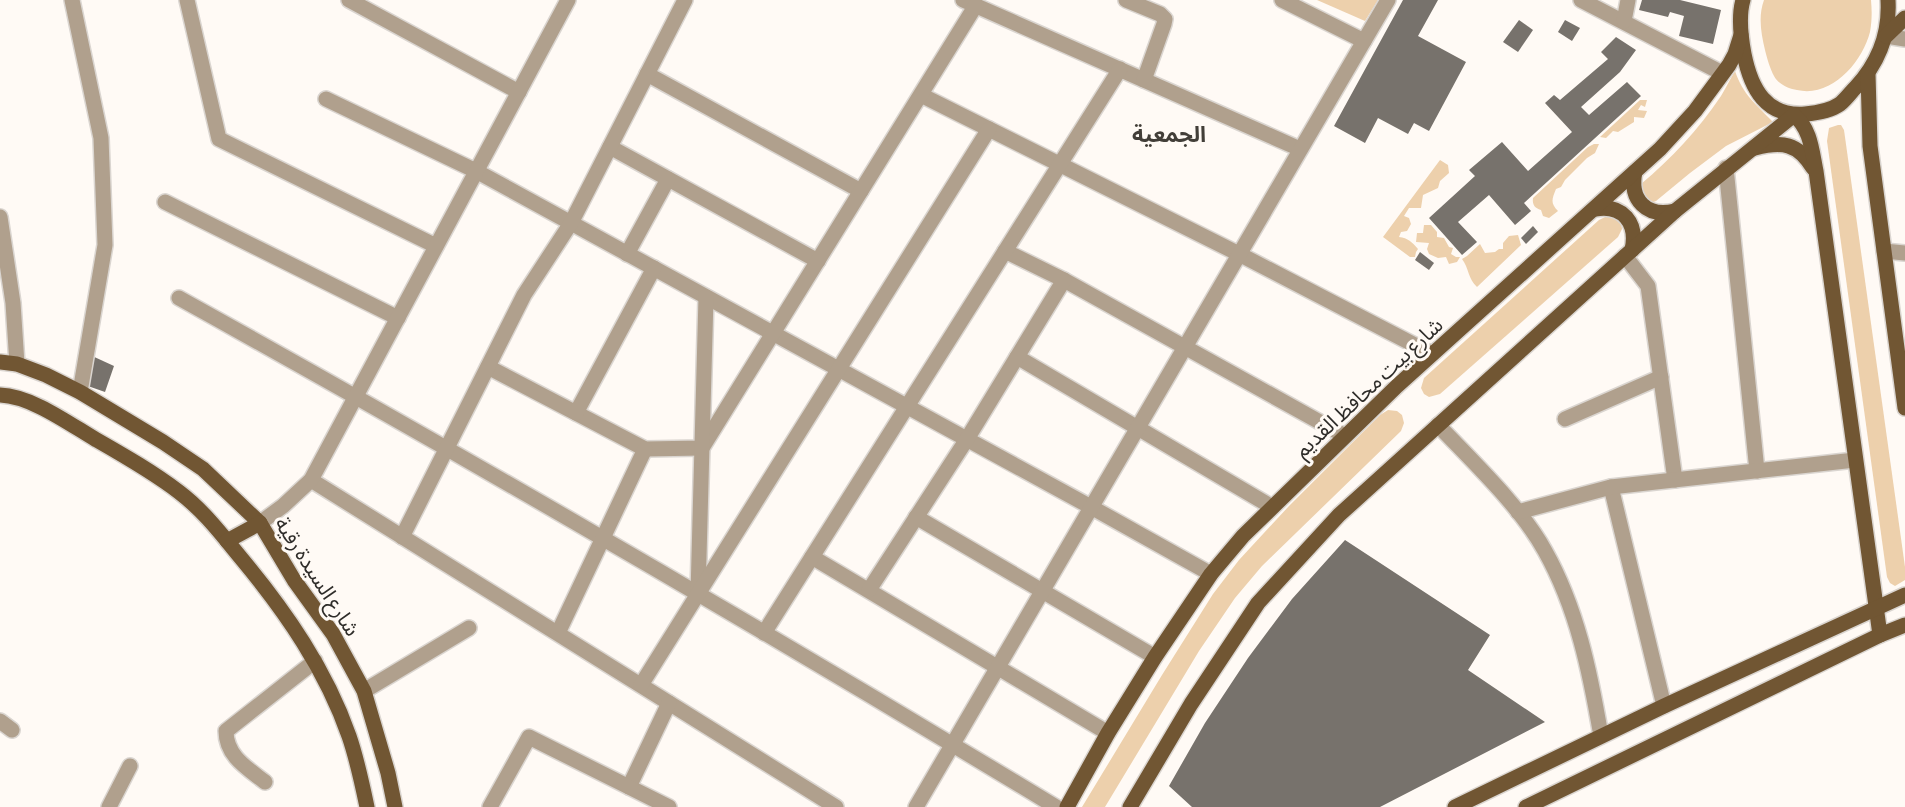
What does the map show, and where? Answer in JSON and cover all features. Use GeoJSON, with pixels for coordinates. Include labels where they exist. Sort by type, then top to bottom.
{"type":"FeatureCollection","features":[{"type":"Feature","properties":{"kind":"main road"},"geometry":{"type":"LineString","coordinates":[[1743,0],[1741,35],[1746,66],[1759,96],[1782,113],[1794,115],[1819,113],[1839,104],[1868,74],[1881,52],[1886,36],[1889,16],[1888,0]]}},
{"type":"Feature","properties":{"kind":"main road"},"geometry":{"type":"LineString","coordinates":[[1886,36],[1905,18]]}},
{"type":"Feature","properties":{"kind":"main road","name":"شارع بيت محافظ القديم"},"geometry":{"type":"LineString","coordinates":[[1067,807],[1108,733],[1155,657],[1211,574],[1244,536],[1432,354],[1660,149],[1695,111],[1722,73],[1735,54],[1741,35]]}},
{"type":"Feature","properties":{"kind":"main road"},"geometry":{"type":"LineString","coordinates":[[1868,74],[1870,146],[1905,408]]}},
{"type":"Feature","properties":{"kind":"main road"},"geometry":{"type":"LineString","coordinates":[[1130,807],[1191,704],[1258,603],[1339,515],[1675,211],[1794,115]]}},
{"type":"Feature","properties":{"kind":"main road"},"geometry":{"type":"LineString","coordinates":[[1794,115],[1801,121],[1806,131],[1816,171],[1880,635]]}},
{"type":"Feature","properties":{"kind":"main road"},"geometry":{"type":"LineString","coordinates":[[1749,150],[1776,144],[1794,147],[1808,159],[1816,171]]}},
{"type":"Feature","properties":{"kind":"main road"},"geometry":{"type":"LineString","coordinates":[[1635,172],[1634,189],[1642,205],[1658,213],[1675,211]]}},
{"type":"Feature","properties":{"kind":"main road"},"geometry":{"type":"LineString","coordinates":[[1595,209],[1612,209],[1626,218],[1634,233],[1629,253]]}},
{"type":"Feature","properties":{"kind":"main road","name":"شارع السيدة رقية"},"geometry":{"type":"LineString","coordinates":[[0,362],[17,364],[80,392],[194,463],[218,482],[260,524],[294,580],[333,634],[364,691],[388,773],[395,807]]}},
{"type":"Feature","properties":{"kind":"main road"},"geometry":{"type":"LineString","coordinates":[[0,395],[40,408],[143,467],[206,515],[294,627],[315,661],[349,735],[367,807]]}},
{"type":"Feature","properties":{"kind":"main road"},"geometry":{"type":"LineString","coordinates":[[227,541],[260,524]]}},
{"type":"Feature","properties":{"kind":"main road"},"geometry":{"type":"LineString","coordinates":[[1455,807],[1664,706],[1905,595]]}},
{"type":"Feature","properties":{"kind":"main road"},"geometry":{"type":"LineString","coordinates":[[1526,807],[1880,635],[1905,625]]}},
{"type":"Feature","properties":{"kind":"street"},"geometry":{"type":"LineString","coordinates":[[72,0],[101,138],[105,245],[80,392]]}},
{"type":"Feature","properties":{"kind":"street"},"geometry":{"type":"LineString","coordinates":[[187,0],[219,139],[436,246]]}},
{"type":"Feature","properties":{"kind":"street"},"geometry":{"type":"LineString","coordinates":[[350,0],[519,92]]}},
{"type":"Feature","properties":{"kind":"street"},"geometry":{"type":"LineString","coordinates":[[260,524],[311,480],[568,0]]}},
{"type":"Feature","properties":{"kind":"street"},"geometry":{"type":"LineString","coordinates":[[402,537],[524,295],[571,223],[685,0]]}},
{"type":"Feature","properties":{"kind":"street"},"geometry":{"type":"LineString","coordinates":[[1126,0],[1160,14],[1165,19],[1144,80]]}},
{"type":"Feature","properties":{"kind":"street"},"geometry":{"type":"LineString","coordinates":[[1282,0],[1364,41]]}},
{"type":"Feature","properties":{"kind":"street"},"geometry":{"type":"LineString","coordinates":[[915,807],[1388,0]]}},
{"type":"Feature","properties":{"kind":"street"},"geometry":{"type":"LineString","coordinates":[[1581,0],[1722,73]]}},
{"type":"Feature","properties":{"kind":"street"},"geometry":{"type":"LineString","coordinates":[[1624,21],[1628,0]]}},
{"type":"Feature","properties":{"kind":"street"},"geometry":{"type":"LineString","coordinates":[[702,448],[921,94],[970,3],[1300,149]]}},
{"type":"Feature","properties":{"kind":"street"},"geometry":{"type":"LineString","coordinates":[[1886,36],[1905,39]]}},
{"type":"Feature","properties":{"kind":"street"},"geometry":{"type":"LineString","coordinates":[[764,633],[1120,69]]}},
{"type":"Feature","properties":{"kind":"street"},"geometry":{"type":"LineString","coordinates":[[647,74],[861,191]]}},
{"type":"Feature","properties":{"kind":"street"},"geometry":{"type":"LineString","coordinates":[[921,94],[1432,354]]}},
{"type":"Feature","properties":{"kind":"street"},"geometry":{"type":"LineString","coordinates":[[326,99],[476,171],[1211,574]]}},
{"type":"Feature","properties":{"kind":"street"},"geometry":{"type":"LineString","coordinates":[[641,685],[989,129]]}},
{"type":"Feature","properties":{"kind":"street"},"geometry":{"type":"LineString","coordinates":[[609,147],[818,261]]}},
{"type":"Feature","properties":{"kind":"street"},"geometry":{"type":"LineString","coordinates":[[1726,168],[1757,471]]}},
{"type":"Feature","properties":{"kind":"street"},"geometry":{"type":"LineString","coordinates":[[627,254],[668,179]]}},
{"type":"Feature","properties":{"kind":"street"},"geometry":{"type":"LineString","coordinates":[[165,202],[398,318]]}},
{"type":"Feature","properties":{"kind":"street"},"geometry":{"type":"LineString","coordinates":[[0,217],[13,303],[17,364]]}},
{"type":"Feature","properties":{"kind":"street"},"geometry":{"type":"LineString","coordinates":[[1005,250],[1185,346],[1345,436]]}},
{"type":"Feature","properties":{"kind":"street"},"geometry":{"type":"LineString","coordinates":[[1884,251],[1905,253]]}},
{"type":"Feature","properties":{"kind":"street"},"geometry":{"type":"LineString","coordinates":[[1629,253],[1648,286],[1675,480]]}},
{"type":"Feature","properties":{"kind":"street"},"geometry":{"type":"LineString","coordinates":[[576,413],[654,268]]}},
{"type":"Feature","properties":{"kind":"street"},"geometry":{"type":"LineString","coordinates":[[869,591],[967,439],[1064,280]]}},
{"type":"Feature","properties":{"kind":"street"},"geometry":{"type":"LineString","coordinates":[[698,594],[706,297]]}},
{"type":"Feature","properties":{"kind":"street"},"geometry":{"type":"LineString","coordinates":[[179,298],[447,448],[1056,807]]}},
{"type":"Feature","properties":{"kind":"street"},"geometry":{"type":"LineString","coordinates":[[1017,357],[1272,507]]}},
{"type":"Feature","properties":{"kind":"street"},"geometry":{"type":"LineString","coordinates":[[488,367],[645,449],[702,448]]}},
{"type":"Feature","properties":{"kind":"street"},"geometry":{"type":"LineString","coordinates":[[1565,419],[1661,377]]}},
{"type":"Feature","properties":{"kind":"street"},"geometry":{"type":"LineString","coordinates":[[1438,425],[1518,512],[1545,550],[1568,601],[1584,652],[1601,736]]}},
{"type":"Feature","properties":{"kind":"street"},"geometry":{"type":"LineString","coordinates":[[558,633],[645,449]]}},
{"type":"Feature","properties":{"kind":"street"},"geometry":{"type":"LineString","coordinates":[[1518,512],[1611,487],[1855,460]]}},
{"type":"Feature","properties":{"kind":"street"},"geometry":{"type":"LineString","coordinates":[[311,480],[837,807]]}},
{"type":"Feature","properties":{"kind":"street"},"geometry":{"type":"LineString","coordinates":[[1611,487],[1664,706]]}},
{"type":"Feature","properties":{"kind":"street"},"geometry":{"type":"LineString","coordinates":[[916,517],[1155,657]]}},
{"type":"Feature","properties":{"kind":"street"},"geometry":{"type":"LineString","coordinates":[[812,557],[1108,733]]}},
{"type":"Feature","properties":{"kind":"street"},"geometry":{"type":"LineString","coordinates":[[364,691],[469,628]]}},
{"type":"Feature","properties":{"kind":"street"},"geometry":{"type":"LineString","coordinates":[[265,782],[237,759],[226,743],[226,731],[315,661]]}},
{"type":"Feature","properties":{"kind":"street"},"geometry":{"type":"LineString","coordinates":[[629,787],[669,703]]}},
{"type":"Feature","properties":{"kind":"street"},"geometry":{"type":"LineString","coordinates":[[490,807],[529,737],[629,787],[644,802],[669,807]]}},
{"type":"Feature","properties":{"kind":"street"},"geometry":{"type":"LineString","coordinates":[[109,807],[130,766]]}},
{"type":"Feature","properties":{"kind":"shaded area"},"geometry":{"type":"Polygon","coordinates":[[[1317,0],[1378,0],[1365,21],[1317,0]]]}},
{"type":"Feature","properties":{"kind":"shaded area"},"geometry":{"type":"Polygon","coordinates":[[[1764,0],[1871,0],[1871,24],[1866,44],[1843,76],[1822,89],[1810,91],[1787,87],[1774,76],[1766,53],[1761,25],[1764,0]]]}},
{"type":"Feature","properties":{"kind":"shaded area"},"geometry":{"type":"Polygon","coordinates":[[[1735,71],[1746,93],[1773,122],[1726,146],[1656,201],[1651,203],[1643,199],[1641,184],[1694,132],[1721,96],[1735,71]]]}},
{"type":"Feature","properties":{"kind":"shaded area"},"geometry":{"type":"Polygon","coordinates":[[[1640,100],[1647,100],[1645,107],[1641,105],[1638,110],[1647,111],[1644,118],[1634,117],[1634,122],[1618,132],[1613,131],[1606,138],[1600,137],[1640,100]]]}},
{"type":"Feature","properties":{"kind":"shaded area"},"geometry":{"type":"Polygon","coordinates":[[[1841,125],[1844,130],[1905,567],[1905,580],[1895,586],[1887,577],[1827,141],[1829,128],[1841,125]]]}},
{"type":"Feature","properties":{"kind":"shaded area"},"geometry":{"type":"Polygon","coordinates":[[[1594,144],[1599,144],[1595,153],[1565,180],[1561,187],[1556,189],[1552,201],[1558,211],[1549,218],[1543,216],[1541,210],[1534,204],[1533,198],[1594,144]]]}},
{"type":"Feature","properties":{"kind":"shaded area"},"geometry":{"type":"Polygon","coordinates":[[[1440,160],[1448,165],[1449,173],[1440,181],[1438,188],[1423,195],[1421,208],[1409,208],[1404,216],[1409,218],[1411,224],[1407,231],[1401,232],[1399,237],[1410,241],[1418,249],[1415,257],[1410,257],[1383,237],[1440,160]]]}},
{"type":"Feature","properties":{"kind":"shaded area"},"geometry":{"type":"Polygon","coordinates":[[[1612,216],[1621,222],[1622,229],[1618,237],[1440,394],[1429,397],[1424,394],[1421,388],[1424,378],[1599,220],[1612,216]]]}},
{"type":"Feature","properties":{"kind":"shaded area"},"geometry":{"type":"Polygon","coordinates":[[[1424,225],[1431,225],[1437,232],[1437,237],[1444,238],[1449,247],[1453,248],[1451,254],[1460,257],[1457,262],[1449,264],[1446,257],[1438,258],[1429,254],[1427,249],[1429,243],[1416,242],[1417,233],[1423,233],[1424,225]]]}},
{"type":"Feature","properties":{"kind":"shaded area"},"geometry":{"type":"Polygon","coordinates":[[[1518,235],[1521,245],[1477,287],[1462,259],[1480,244],[1485,253],[1503,249],[1503,243],[1509,236],[1518,235]]]}},
{"type":"Feature","properties":{"kind":"shaded area"},"geometry":{"type":"Polygon","coordinates":[[[1388,410],[1397,411],[1402,415],[1404,423],[1401,431],[1262,566],[1235,598],[1199,651],[1105,807],[1082,807],[1213,594],[1239,560],[1289,506],[1380,415],[1388,410]]]}},
{"type":"Feature","properties":{"kind":"building"},"geometry":{"type":"Polygon","coordinates":[[[1403,0],[1438,0],[1418,36],[1466,62],[1429,131],[1414,123],[1408,134],[1378,118],[1365,143],[1334,126],[1403,0]]]}},
{"type":"Feature","properties":{"kind":"building"},"geometry":{"type":"Polygon","coordinates":[[[1642,0],[1680,0],[1721,10],[1713,44],[1679,36],[1684,16],[1670,12],[1668,17],[1639,10],[1642,0]]]}},
{"type":"Feature","properties":{"kind":"building"},"geometry":{"type":"Polygon","coordinates":[[[1519,20],[1533,30],[1518,52],[1503,42],[1519,20]]]}},
{"type":"Feature","properties":{"kind":"building"},"geometry":{"type":"Polygon","coordinates":[[[1565,20],[1580,28],[1572,41],[1558,32],[1565,20]]]}},
{"type":"Feature","properties":{"kind":"building"},"geometry":{"type":"Polygon","coordinates":[[[1616,37],[1636,50],[1620,72],[1581,107],[1589,115],[1627,82],[1641,96],[1524,203],[1531,211],[1515,225],[1489,195],[1458,222],[1477,242],[1462,255],[1429,218],[1475,176],[1469,170],[1502,142],[1528,171],[1572,132],[1545,103],[1554,95],[1560,100],[1608,59],[1601,52],[1616,37]]]}},
{"type":"Feature","properties":{"kind":"building"},"geometry":{"type":"Polygon","coordinates":[[[1533,226],[1538,232],[1526,244],[1521,238],[1533,226]]]}},
{"type":"Feature","properties":{"kind":"building"},"geometry":{"type":"Polygon","coordinates":[[[1420,252],[1434,263],[1429,270],[1415,260],[1420,252]]]}},
{"type":"Feature","properties":{"kind":"building"},"geometry":{"type":"Polygon","coordinates":[[[90,355],[114,366],[105,392],[85,385],[90,355]]]}},
{"type":"Feature","properties":{"kind":"building"},"geometry":{"type":"Polygon","coordinates":[[[1345,540],[1490,635],[1468,670],[1545,722],[1380,807],[1192,807],[1169,786],[1205,723],[1248,658],[1292,599],[1345,540]]]}},
{"type":"Feature","properties":{"kind":"district","name":"الجمعية"},"geometry":{"type":"Point","coordinates":[1169,134]}}]}
